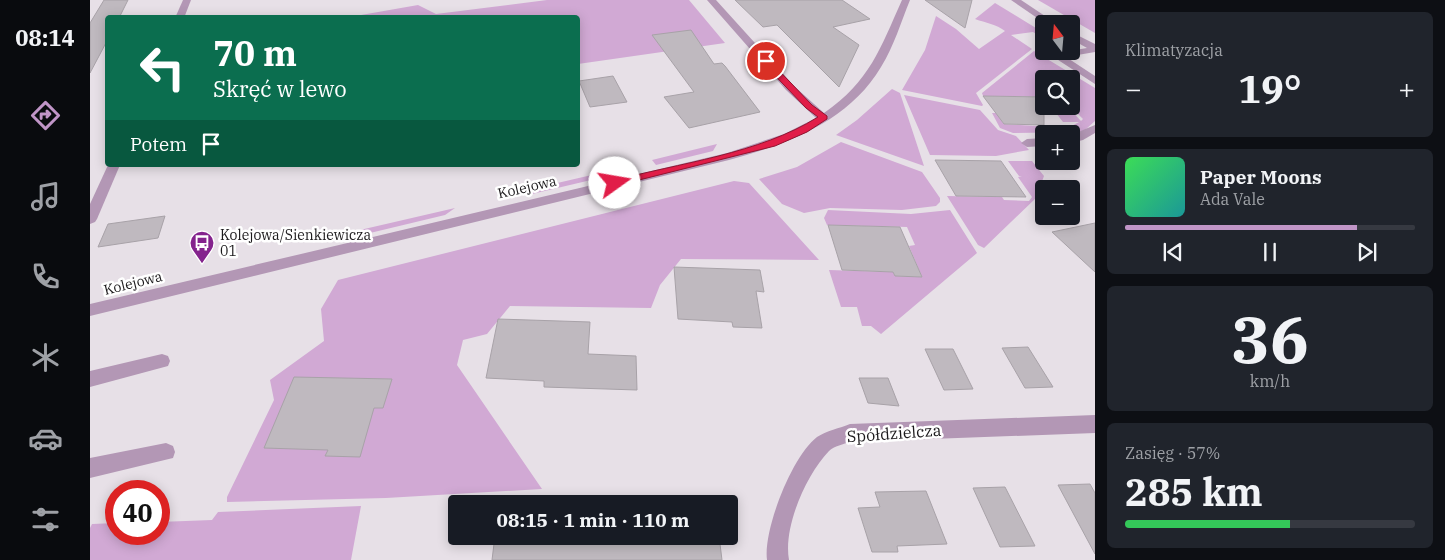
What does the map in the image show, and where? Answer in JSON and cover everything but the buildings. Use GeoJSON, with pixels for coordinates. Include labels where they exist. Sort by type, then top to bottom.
{"type":"FeatureCollection","features":[{"type":"Feature","properties":{"kind":"street"},"geometry":{"type":"LineString","coordinates":[[181,15],[187,0]]}},
{"type":"Feature","properties":{"kind":"street"},"geometry":{"type":"LineString","coordinates":[[712,0],[790,88],[824,118]]}},
{"type":"Feature","properties":{"kind":"street","name":"Kolejowa"},"geometry":{"type":"LineString","coordinates":[[90,310],[772,144],[804,130],[850,99],[870,77],[880,60],[906,0]]}},
{"type":"Feature","properties":{"kind":"street"},"geometry":{"type":"LineString","coordinates":[[1008,0],[1031,11]]}},
{"type":"Feature","properties":{"kind":"street"},"geometry":{"type":"LineString","coordinates":[[1014,0],[1038,15]]}},
{"type":"Feature","properties":{"kind":"street"},"geometry":{"type":"LineString","coordinates":[[1080,40],[1095,49]]}},
{"type":"Feature","properties":{"kind":"street"},"geometry":{"type":"LineString","coordinates":[[1080,51],[1095,49]]}},
{"type":"Feature","properties":{"kind":"street"},"geometry":{"type":"LineString","coordinates":[[1062,60],[1095,81]]}},
{"type":"Feature","properties":{"kind":"street"},"geometry":{"type":"LineString","coordinates":[[1080,136],[1095,128]]}},
{"type":"Feature","properties":{"kind":"street"},"geometry":{"type":"LineString","coordinates":[[1027,143],[1035,143]]}},
{"type":"Feature","properties":{"kind":"street"},"geometry":{"type":"LineString","coordinates":[[90,219],[113,167]]}},
{"type":"Feature","properties":{"kind":"street"},"geometry":{"type":"LineString","coordinates":[[90,379],[162,361]]}},
{"type":"Feature","properties":{"kind":"street","name":"Spółdzielcza"},"geometry":{"type":"LineString","coordinates":[[778,560],[776,548],[786,507],[804,468],[824,443],[850,433],[1095,424]]}},
{"type":"Feature","properties":{"kind":"street"},"geometry":{"type":"LineString","coordinates":[[90,468],[166,452]]}},
{"type":"Feature","properties":{"kind":"shaded area"},"geometry":{"type":"Polygon","coordinates":[[[547,0],[689,0],[725,43],[580,64],[580,15],[361,15],[418,5],[436,14],[547,0]]]}},
{"type":"Feature","properties":{"kind":"shaded area"},"geometry":{"type":"Polygon","coordinates":[[[1038,0],[1095,0],[1095,33],[1080,24],[1080,15],[1064,15],[1038,0]]]}},
{"type":"Feature","properties":{"kind":"shaded area"},"geometry":{"type":"Polygon","coordinates":[[[995,3],[1035,27],[1035,33],[1011,35],[1032,49],[976,93],[982,106],[902,90],[925,50],[936,16],[956,29],[979,49],[1005,31],[975,19],[995,3]]]}},
{"type":"Feature","properties":{"kind":"shaded area"},"geometry":{"type":"Polygon","coordinates":[[[1034,51],[1035,60],[1049,60],[1065,70],[1035,70],[1035,97],[983,96],[982,93],[1034,51]]]}},
{"type":"Feature","properties":{"kind":"shaded area"},"geometry":{"type":"Polygon","coordinates":[[[1080,79],[1095,88],[1095,121],[1085,130],[1080,131],[1080,125],[1074,125],[1079,122],[1063,122],[1058,115],[1075,115],[1081,121],[1083,119],[1079,115],[1080,79]]]}},
{"type":"Feature","properties":{"kind":"shaded area"},"geometry":{"type":"Polygon","coordinates":[[[892,89],[900,93],[924,166],[836,135],[857,120],[892,89]]]}},
{"type":"Feature","properties":{"kind":"shaded area"},"geometry":{"type":"Polygon","coordinates":[[[904,95],[980,110],[998,130],[1016,136],[1029,150],[996,156],[930,155],[904,95]]]}},
{"type":"Feature","properties":{"kind":"shaded area"},"geometry":{"type":"Polygon","coordinates":[[[992,113],[996,113],[1004,124],[1035,126],[1035,133],[1013,133],[1000,128],[992,113]]]}},
{"type":"Feature","properties":{"kind":"shaded area"},"geometry":{"type":"Polygon","coordinates":[[[841,142],[922,172],[940,198],[940,202],[936,206],[902,210],[830,208],[804,213],[782,204],[759,179],[797,167],[841,142]]]}},
{"type":"Feature","properties":{"kind":"shaded area"},"geometry":{"type":"Polygon","coordinates":[[[717,144],[713,151],[656,165],[652,160],[717,144]]]}},
{"type":"Feature","properties":{"kind":"shaded area"},"geometry":{"type":"Polygon","coordinates":[[[1008,161],[1032,161],[1035,165],[1035,170],[1039,170],[1044,176],[1043,180],[1035,180],[1035,199],[984,248],[978,245],[947,196],[1002,197],[1004,200],[1029,201],[1032,197],[1018,177],[1022,176],[1019,176],[1008,161]]]}},
{"type":"Feature","properties":{"kind":"shaded area"},"geometry":{"type":"Polygon","coordinates":[[[596,174],[591,180],[532,194],[523,191],[596,174]]]}},
{"type":"Feature","properties":{"kind":"shaded area"},"geometry":{"type":"Polygon","coordinates":[[[734,181],[749,183],[819,260],[681,259],[660,285],[651,308],[510,306],[487,334],[463,340],[457,365],[542,489],[386,498],[227,502],[227,497],[274,400],[270,380],[324,341],[321,309],[338,280],[734,181]]]}},
{"type":"Feature","properties":{"kind":"shaded area"},"geometry":{"type":"Polygon","coordinates":[[[455,208],[445,215],[370,233],[360,230],[455,208]]]}},
{"type":"Feature","properties":{"kind":"shaded area"},"geometry":{"type":"Polygon","coordinates":[[[828,210],[911,214],[950,210],[977,253],[881,334],[871,326],[862,326],[857,307],[841,307],[829,270],[893,272],[895,276],[922,277],[909,246],[915,245],[907,227],[827,225],[824,218],[828,210]]]}},
{"type":"Feature","properties":{"kind":"shaded area"},"geometry":{"type":"Polygon","coordinates":[[[361,506],[351,560],[90,560],[90,528],[92,524],[105,523],[105,545],[170,545],[170,522],[212,520],[218,512],[361,506]]]}},
{"type":"Feature","properties":{"kind":"place","name":"Kolejowa/Sienkiewicza 01"},"geometry":{"type":"Point","coordinates":[202,264]}},
{"type":"Feature","properties":{"kind":"route"},"geometry":{"type":"LineString","coordinates":[[615,183],[772,144],[804,130],[824,118],[790,88],[766,61]]}}]}
